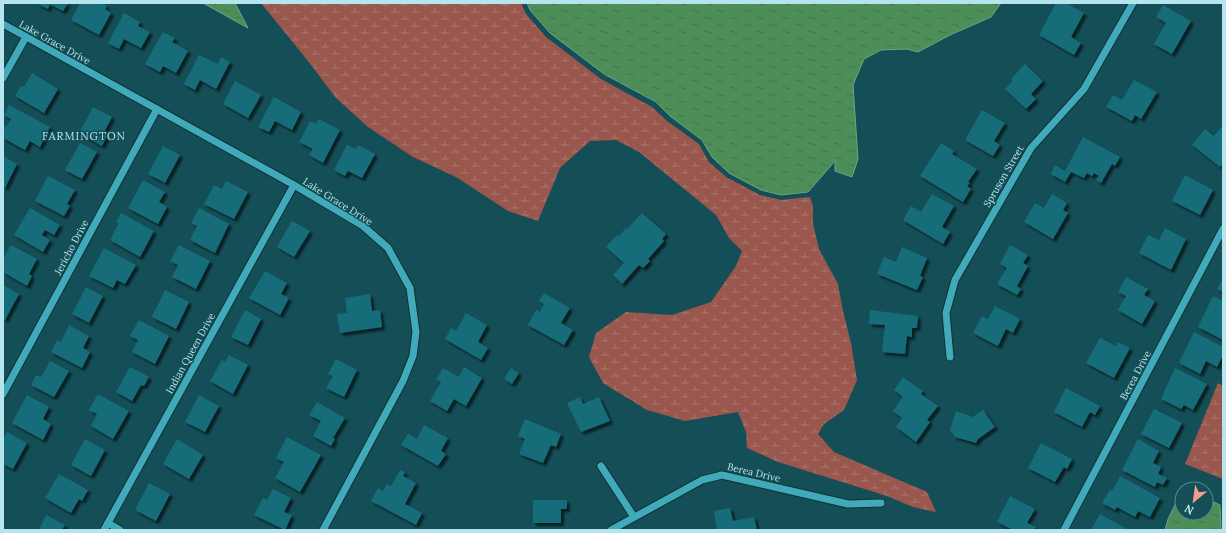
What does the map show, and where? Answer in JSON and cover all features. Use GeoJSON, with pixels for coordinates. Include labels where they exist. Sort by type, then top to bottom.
{"type":"FeatureCollection","features":[{"type":"Feature","properties":{"kind":"street","name":"Spruson Street"},"geometry":{"type":"LineString","coordinates":[[950,357],[946,313],[955,280],[1031,148],[1084,89],[1133,3]]}},
{"type":"Feature","properties":{"kind":"street","name":"Lake Grace Drive"},"geometry":{"type":"LineString","coordinates":[[3,24],[294,185],[363,226],[388,248],[410,288],[416,332],[413,356],[404,381],[323,530]]}},
{"type":"Feature","properties":{"kind":"street"},"geometry":{"type":"LineString","coordinates":[[3,78],[26,37]]}},
{"type":"Feature","properties":{"kind":"street","name":"Jericho Drive"},"geometry":{"type":"LineString","coordinates":[[3,394],[157,109]]}},
{"type":"Feature","properties":{"kind":"street","name":"Indian Queen Drive"},"geometry":{"type":"LineString","coordinates":[[104,530],[294,185]]}},
{"type":"Feature","properties":{"kind":"street","name":"Berea Drive"},"geometry":{"type":"LineString","coordinates":[[1064,530],[1223,228]]}},
{"type":"Feature","properties":{"kind":"street"},"geometry":{"type":"LineString","coordinates":[[601,466],[634,517]]}},
{"type":"Feature","properties":{"kind":"street","name":"Berea Drive"},"geometry":{"type":"LineString","coordinates":[[611,530],[702,480],[722,475],[848,504],[881,503]]}},
{"type":"Feature","properties":{"kind":"street"},"geometry":{"type":"LineString","coordinates":[[108,523],[120,530]]}},
{"type":"Feature","properties":{"kind":"green space"},"geometry":{"type":"Polygon","coordinates":[[[261,3],[521,3],[526,14],[546,37],[601,79],[652,107],[667,121],[699,144],[709,162],[726,177],[760,195],[781,200],[810,197],[813,206],[813,224],[819,249],[838,284],[851,343],[857,380],[844,410],[824,424],[818,434],[834,452],[927,492],[936,512],[913,507],[887,496],[778,462],[747,448],[746,432],[738,412],[685,421],[647,410],[603,383],[589,357],[596,333],[626,312],[672,315],[711,302],[736,266],[742,251],[729,238],[716,215],[639,152],[616,140],[590,141],[560,168],[538,221],[508,211],[456,177],[413,157],[368,127],[336,98],[261,3]]]}},
{"type":"Feature","properties":{"kind":"green space"},"geometry":{"type":"Polygon","coordinates":[[[1218,383],[1223,386],[1223,479],[1185,464],[1218,383]]]}},
{"type":"Feature","properties":{"kind":"water"},"geometry":{"type":"Polygon","coordinates":[[[203,3],[235,3],[248,28],[203,3]]]}},
{"type":"Feature","properties":{"kind":"water"},"geometry":{"type":"Polygon","coordinates":[[[527,3],[1001,3],[991,17],[950,35],[918,52],[907,49],[881,50],[864,59],[853,85],[858,159],[852,177],[835,171],[835,161],[808,192],[781,195],[761,190],[729,173],[712,157],[702,140],[670,116],[656,102],[604,74],[550,33],[530,10],[527,3]]]}},
{"type":"Feature","properties":{"kind":"water"},"geometry":{"type":"Polygon","coordinates":[[[1214,502],[1220,505],[1221,530],[1165,530],[1168,519],[1174,507],[1174,521],[1214,521],[1214,502]]]}},
{"type":"Feature","properties":{"kind":"building"},"geometry":{"type":"Polygon","coordinates":[[[36,3],[68,3],[63,11],[50,4],[48,9],[36,3]]]}},
{"type":"Feature","properties":{"kind":"building"},"geometry":{"type":"Polygon","coordinates":[[[80,3],[102,3],[107,6],[105,9],[111,13],[99,35],[71,20],[80,3]]]}},
{"type":"Feature","properties":{"kind":"building"},"geometry":{"type":"Polygon","coordinates":[[[1056,3],[1066,3],[1084,13],[1071,37],[1081,43],[1074,55],[1039,35],[1056,3]]]}},
{"type":"Feature","properties":{"kind":"building"},"geometry":{"type":"Polygon","coordinates":[[[1163,5],[1191,21],[1172,54],[1154,44],[1166,23],[1156,17],[1163,5]]]}},
{"type":"Feature","properties":{"kind":"building"},"geometry":{"type":"Polygon","coordinates":[[[124,13],[140,22],[138,26],[150,32],[141,48],[124,39],[119,49],[108,43],[124,13]]]}},
{"type":"Feature","properties":{"kind":"building"},"geometry":{"type":"Polygon","coordinates":[[[163,32],[175,38],[172,42],[188,51],[176,73],[163,66],[160,72],[145,64],[163,32]]]}},
{"type":"Feature","properties":{"kind":"building"},"geometry":{"type":"Polygon","coordinates":[[[199,55],[218,64],[221,57],[230,62],[216,89],[200,80],[195,90],[184,84],[199,55]]]}},
{"type":"Feature","properties":{"kind":"building"},"geometry":{"type":"Polygon","coordinates":[[[1025,64],[1043,81],[1031,94],[1036,99],[1026,109],[1005,89],[1013,81],[1011,79],[1025,64]]]}},
{"type":"Feature","properties":{"kind":"building"},"geometry":{"type":"Polygon","coordinates":[[[32,73],[58,89],[44,113],[15,96],[21,86],[24,87],[32,73]]]}},
{"type":"Feature","properties":{"kind":"building"},"geometry":{"type":"Polygon","coordinates":[[[1134,80],[1157,92],[1141,119],[1135,115],[1132,121],[1106,107],[1113,95],[1122,100],[1134,80]]]}},
{"type":"Feature","properties":{"kind":"building"},"geometry":{"type":"Polygon","coordinates":[[[235,81],[261,95],[248,118],[223,104],[235,81]]]}},
{"type":"Feature","properties":{"kind":"building"},"geometry":{"type":"Polygon","coordinates":[[[274,97],[301,112],[292,130],[275,121],[269,132],[258,127],[274,97]]]}},
{"type":"Feature","properties":{"kind":"building"},"geometry":{"type":"Polygon","coordinates":[[[9,105],[50,127],[40,147],[30,141],[25,150],[3,138],[3,125],[6,127],[11,119],[4,115],[9,105]]]}},
{"type":"Feature","properties":{"kind":"building"},"geometry":{"type":"Polygon","coordinates":[[[93,107],[112,117],[103,134],[107,136],[102,146],[79,133],[93,107]]]}},
{"type":"Feature","properties":{"kind":"building"},"geometry":{"type":"Polygon","coordinates":[[[982,110],[1005,123],[994,141],[1000,145],[993,156],[965,140],[982,110]]]}},
{"type":"Feature","properties":{"kind":"building"},"geometry":{"type":"Polygon","coordinates":[[[319,119],[340,130],[323,163],[309,155],[313,149],[299,142],[310,121],[316,124],[319,119]]]}},
{"type":"Feature","properties":{"kind":"building"},"geometry":{"type":"Polygon","coordinates":[[[1222,126],[1223,163],[1220,167],[1192,145],[1205,129],[1214,136],[1222,126]]]}},
{"type":"Feature","properties":{"kind":"building"},"geometry":{"type":"Polygon","coordinates":[[[1083,137],[1120,157],[1115,166],[1112,164],[1101,183],[1096,180],[1099,176],[1094,173],[1092,176],[1087,173],[1084,178],[1071,172],[1065,182],[1051,174],[1055,165],[1065,171],[1083,137]]]}},
{"type":"Feature","properties":{"kind":"building"},"geometry":{"type":"Polygon","coordinates":[[[80,143],[97,152],[82,179],[65,170],[80,143]]]}},
{"type":"Feature","properties":{"kind":"building"},"geometry":{"type":"Polygon","coordinates":[[[941,143],[954,151],[952,154],[977,169],[968,182],[970,183],[967,186],[971,189],[963,202],[920,176],[941,143]]]}},
{"type":"Feature","properties":{"kind":"building"},"geometry":{"type":"Polygon","coordinates":[[[347,145],[356,149],[358,145],[375,154],[362,178],[348,171],[345,176],[334,170],[347,145]]]}},
{"type":"Feature","properties":{"kind":"building"},"geometry":{"type":"Polygon","coordinates":[[[163,146],[180,155],[165,183],[148,174],[163,146]]]}},
{"type":"Feature","properties":{"kind":"building"},"geometry":{"type":"Polygon","coordinates":[[[3,156],[17,164],[5,188],[3,187],[3,156]]]}},
{"type":"Feature","properties":{"kind":"building"},"geometry":{"type":"Polygon","coordinates":[[[1185,175],[1213,190],[1200,215],[1172,201],[1185,175]]]}},
{"type":"Feature","properties":{"kind":"building"},"geometry":{"type":"Polygon","coordinates":[[[48,176],[75,190],[67,204],[70,206],[64,216],[35,201],[48,176]]]}},
{"type":"Feature","properties":{"kind":"building"},"geometry":{"type":"Polygon","coordinates":[[[143,180],[165,192],[159,202],[167,207],[158,224],[128,208],[143,180]]]}},
{"type":"Feature","properties":{"kind":"building"},"geometry":{"type":"Polygon","coordinates":[[[226,181],[248,192],[234,219],[204,204],[214,185],[222,189],[226,181]]]}},
{"type":"Feature","properties":{"kind":"building"},"geometry":{"type":"Polygon","coordinates":[[[932,194],[954,206],[942,227],[950,232],[943,244],[903,220],[911,206],[921,212],[932,194]]]}},
{"type":"Feature","properties":{"kind":"building"},"geometry":{"type":"Polygon","coordinates":[[[1052,194],[1067,203],[1063,210],[1068,213],[1053,239],[1024,222],[1035,203],[1044,208],[1052,194]]]}},
{"type":"Feature","properties":{"kind":"building"},"geometry":{"type":"Polygon","coordinates":[[[30,208],[60,225],[54,235],[45,230],[42,235],[50,240],[43,252],[14,235],[30,208]]]}},
{"type":"Feature","properties":{"kind":"building"},"geometry":{"type":"Polygon","coordinates":[[[199,208],[229,224],[215,253],[190,240],[197,226],[191,223],[199,208]]]}},
{"type":"Feature","properties":{"kind":"building"},"geometry":{"type":"Polygon","coordinates":[[[121,213],[154,231],[140,257],[110,240],[119,223],[116,222],[121,213]]]}},
{"type":"Feature","properties":{"kind":"building"},"geometry":{"type":"Polygon","coordinates":[[[642,213],[666,234],[662,239],[664,241],[648,259],[650,261],[643,268],[639,265],[622,284],[613,275],[624,263],[606,247],[617,235],[619,236],[626,228],[627,229],[642,213]]]}},
{"type":"Feature","properties":{"kind":"building"},"geometry":{"type":"Polygon","coordinates":[[[292,221],[310,231],[294,257],[277,247],[292,221]]]}},
{"type":"Feature","properties":{"kind":"building"},"geometry":{"type":"Polygon","coordinates":[[[1165,228],[1186,239],[1171,270],[1139,253],[1148,235],[1159,240],[1165,228]]]}},
{"type":"Feature","properties":{"kind":"building"},"geometry":{"type":"Polygon","coordinates":[[[11,245],[37,259],[29,274],[32,276],[27,286],[3,272],[3,259],[11,245]]]}},
{"type":"Feature","properties":{"kind":"building"},"geometry":{"type":"Polygon","coordinates":[[[179,245],[210,261],[196,289],[172,277],[178,265],[170,261],[179,245]]]}},
{"type":"Feature","properties":{"kind":"building"},"geometry":{"type":"Polygon","coordinates":[[[1010,245],[1028,255],[1023,263],[1028,266],[1017,286],[1021,289],[1017,295],[997,284],[1007,268],[1000,264],[1010,245]]]}},
{"type":"Feature","properties":{"kind":"building"},"geometry":{"type":"Polygon","coordinates":[[[902,247],[927,258],[920,276],[923,277],[917,290],[877,274],[884,257],[896,262],[902,247]]]}},
{"type":"Feature","properties":{"kind":"building"},"geometry":{"type":"Polygon","coordinates":[[[104,248],[136,265],[125,284],[117,280],[113,288],[89,276],[104,248]]]}},
{"type":"Feature","properties":{"kind":"building"},"geometry":{"type":"Polygon","coordinates":[[[265,271],[287,283],[281,294],[289,298],[280,315],[249,298],[265,271]]]}},
{"type":"Feature","properties":{"kind":"building"},"geometry":{"type":"Polygon","coordinates":[[[1126,277],[1148,289],[1144,295],[1155,301],[1142,324],[1118,310],[1126,296],[1118,292],[1126,277]]]}},
{"type":"Feature","properties":{"kind":"building"},"geometry":{"type":"Polygon","coordinates":[[[1223,278],[1223,292],[1217,289],[1223,278]]]}},
{"type":"Feature","properties":{"kind":"building"},"geometry":{"type":"Polygon","coordinates":[[[3,285],[19,294],[5,320],[3,319],[3,285]]]}},
{"type":"Feature","properties":{"kind":"building"},"geometry":{"type":"Polygon","coordinates":[[[86,287],[103,296],[89,323],[72,314],[86,287]]]}},
{"type":"Feature","properties":{"kind":"building"},"geometry":{"type":"Polygon","coordinates":[[[165,290],[189,302],[176,329],[152,317],[165,290]]]}},
{"type":"Feature","properties":{"kind":"building"},"geometry":{"type":"Polygon","coordinates":[[[544,293],[570,308],[561,323],[573,330],[564,345],[528,325],[536,310],[540,312],[544,304],[539,301],[544,293]]]}},
{"type":"Feature","properties":{"kind":"building"},"geometry":{"type":"Polygon","coordinates":[[[370,294],[372,311],[380,310],[382,327],[340,333],[337,314],[347,313],[345,298],[370,294]]]}},
{"type":"Feature","properties":{"kind":"building"},"geometry":{"type":"Polygon","coordinates":[[[1213,296],[1223,301],[1223,340],[1198,327],[1213,296]]]}},
{"type":"Feature","properties":{"kind":"building"},"geometry":{"type":"Polygon","coordinates":[[[995,306],[1020,319],[1013,333],[1006,329],[998,346],[973,333],[982,316],[988,319],[995,306]]]}},
{"type":"Feature","properties":{"kind":"building"},"geometry":{"type":"Polygon","coordinates":[[[245,310],[261,319],[248,345],[231,337],[245,310]]]}},
{"type":"Feature","properties":{"kind":"building"},"geometry":{"type":"Polygon","coordinates":[[[870,310],[918,316],[917,328],[912,328],[912,337],[907,336],[905,354],[882,352],[885,325],[869,324],[870,310]]]}},
{"type":"Feature","properties":{"kind":"building"},"geometry":{"type":"Polygon","coordinates":[[[466,313],[487,325],[478,342],[488,348],[481,360],[445,339],[451,328],[456,331],[466,313]]]}},
{"type":"Feature","properties":{"kind":"building"},"geometry":{"type":"Polygon","coordinates":[[[139,320],[169,336],[155,364],[132,352],[138,340],[130,336],[139,320]]]}},
{"type":"Feature","properties":{"kind":"building"},"geometry":{"type":"Polygon","coordinates":[[[69,325],[89,336],[83,348],[90,352],[82,368],[51,352],[57,340],[61,342],[69,325]]]}},
{"type":"Feature","properties":{"kind":"building"},"geometry":{"type":"Polygon","coordinates":[[[1194,332],[1223,347],[1223,355],[1217,367],[1206,361],[1200,374],[1179,363],[1194,332]]]}},
{"type":"Feature","properties":{"kind":"building"},"geometry":{"type":"Polygon","coordinates":[[[1100,338],[1116,346],[1118,342],[1130,348],[1114,378],[1086,363],[1100,338]]]}},
{"type":"Feature","properties":{"kind":"building"},"geometry":{"type":"Polygon","coordinates":[[[229,355],[248,365],[233,394],[210,381],[222,360],[225,362],[229,355]]]}},
{"type":"Feature","properties":{"kind":"building"},"geometry":{"type":"Polygon","coordinates":[[[336,359],[357,370],[344,397],[326,388],[333,376],[328,374],[336,359]]]}},
{"type":"Feature","properties":{"kind":"building"},"geometry":{"type":"Polygon","coordinates":[[[50,361],[69,371],[54,397],[31,385],[36,375],[41,377],[50,361]]]}},
{"type":"Feature","properties":{"kind":"building"},"geometry":{"type":"Polygon","coordinates":[[[130,367],[149,377],[144,386],[141,385],[132,401],[116,392],[130,367]]]}},
{"type":"Feature","properties":{"kind":"building"},"geometry":{"type":"Polygon","coordinates":[[[464,367],[482,378],[466,406],[454,399],[447,411],[430,401],[441,382],[436,380],[443,368],[459,377],[464,367]]]}},
{"type":"Feature","properties":{"kind":"building"},"geometry":{"type":"Polygon","coordinates":[[[511,368],[519,373],[512,384],[504,379],[511,368]]]}},
{"type":"Feature","properties":{"kind":"building"},"geometry":{"type":"Polygon","coordinates":[[[1175,368],[1207,384],[1193,410],[1184,405],[1181,409],[1161,399],[1175,368]]]}},
{"type":"Feature","properties":{"kind":"building"},"geometry":{"type":"Polygon","coordinates":[[[903,377],[923,391],[921,394],[938,406],[927,420],[930,422],[916,442],[896,427],[902,418],[893,411],[903,397],[894,390],[903,377]]]}},
{"type":"Feature","properties":{"kind":"building"},"geometry":{"type":"Polygon","coordinates":[[[1066,388],[1100,406],[1095,415],[1090,412],[1082,427],[1054,412],[1066,388]]]}},
{"type":"Feature","properties":{"kind":"building"},"geometry":{"type":"Polygon","coordinates":[[[98,394],[129,411],[113,439],[91,426],[97,414],[89,410],[98,394]]]}},
{"type":"Feature","properties":{"kind":"building"},"geometry":{"type":"Polygon","coordinates":[[[27,395],[49,407],[43,419],[51,424],[43,440],[12,423],[27,395]]]}},
{"type":"Feature","properties":{"kind":"building"},"geometry":{"type":"Polygon","coordinates":[[[199,395],[219,406],[205,432],[185,422],[199,395]]]}},
{"type":"Feature","properties":{"kind":"building"},"geometry":{"type":"Polygon","coordinates":[[[580,397],[583,404],[599,397],[610,421],[581,432],[567,403],[580,397]]]}},
{"type":"Feature","properties":{"kind":"building"},"geometry":{"type":"Polygon","coordinates":[[[317,402],[345,418],[333,438],[335,439],[331,446],[313,436],[321,421],[309,415],[317,402]]]}},
{"type":"Feature","properties":{"kind":"building"},"geometry":{"type":"Polygon","coordinates":[[[1154,409],[1182,423],[1169,448],[1141,434],[1154,409]]]}},
{"type":"Feature","properties":{"kind":"building"},"geometry":{"type":"Polygon","coordinates":[[[983,410],[995,427],[978,439],[976,443],[955,437],[950,430],[956,411],[973,417],[983,410]]]}},
{"type":"Feature","properties":{"kind":"building"},"geometry":{"type":"Polygon","coordinates":[[[525,419],[561,434],[556,447],[551,445],[543,463],[519,454],[525,439],[518,436],[525,419]]]}},
{"type":"Feature","properties":{"kind":"building"},"geometry":{"type":"Polygon","coordinates":[[[424,425],[448,438],[441,451],[446,454],[438,466],[401,445],[408,434],[417,439],[424,425]]]}},
{"type":"Feature","properties":{"kind":"building"},"geometry":{"type":"Polygon","coordinates":[[[7,432],[27,443],[13,469],[3,464],[3,439],[7,432]]]}},
{"type":"Feature","properties":{"kind":"building"},"geometry":{"type":"Polygon","coordinates":[[[287,437],[321,455],[300,492],[275,478],[284,462],[276,458],[287,437]]]}},
{"type":"Feature","properties":{"kind":"building"},"geometry":{"type":"Polygon","coordinates":[[[85,439],[105,450],[91,476],[71,465],[85,439]]]}},
{"type":"Feature","properties":{"kind":"building"},"geometry":{"type":"Polygon","coordinates":[[[177,439],[203,455],[189,479],[163,464],[177,439]]]}},
{"type":"Feature","properties":{"kind":"building"},"geometry":{"type":"Polygon","coordinates":[[[1138,439],[1159,451],[1153,463],[1161,467],[1158,474],[1167,478],[1163,485],[1157,482],[1155,487],[1122,470],[1138,439]]]}},
{"type":"Feature","properties":{"kind":"building"},"geometry":{"type":"Polygon","coordinates":[[[1041,443],[1072,459],[1067,469],[1064,467],[1055,482],[1028,468],[1041,443]]]}},
{"type":"Feature","properties":{"kind":"building"},"geometry":{"type":"Polygon","coordinates":[[[400,470],[405,472],[403,476],[416,483],[405,504],[422,513],[416,525],[371,501],[378,488],[383,491],[387,484],[391,486],[400,470]]]}},
{"type":"Feature","properties":{"kind":"building"},"geometry":{"type":"Polygon","coordinates":[[[59,474],[88,490],[82,501],[79,499],[71,513],[45,498],[59,474]]]}},
{"type":"Feature","properties":{"kind":"building"},"geometry":{"type":"Polygon","coordinates":[[[1120,476],[1160,498],[1150,517],[1138,511],[1135,517],[1117,507],[1115,510],[1102,503],[1110,490],[1112,491],[1120,476]]]}},
{"type":"Feature","properties":{"kind":"building"},"geometry":{"type":"Polygon","coordinates":[[[149,483],[170,494],[156,521],[135,510],[149,483]]]}},
{"type":"Feature","properties":{"kind":"building"},"geometry":{"type":"Polygon","coordinates":[[[273,489],[291,498],[284,512],[292,515],[285,530],[254,515],[263,498],[267,500],[273,489]]]}},
{"type":"Feature","properties":{"kind":"building"},"geometry":{"type":"Polygon","coordinates":[[[1010,496],[1035,509],[1027,523],[1036,527],[1034,530],[1013,530],[997,522],[1010,496]]]}},
{"type":"Feature","properties":{"kind":"building"},"geometry":{"type":"Polygon","coordinates":[[[533,500],[567,500],[567,509],[561,509],[561,523],[533,523],[533,500]]]}},
{"type":"Feature","properties":{"kind":"building"},"geometry":{"type":"Polygon","coordinates":[[[730,508],[733,521],[754,517],[757,530],[717,530],[714,511],[730,508]]]}},
{"type":"Feature","properties":{"kind":"building"},"geometry":{"type":"Polygon","coordinates":[[[1100,514],[1129,530],[1091,530],[1100,514]]]}},
{"type":"Feature","properties":{"kind":"building"},"geometry":{"type":"Polygon","coordinates":[[[46,515],[65,525],[62,530],[39,530],[46,515]]]}},
{"type":"Feature","properties":{"kind":"district","name":"FARMINGTON"},"geometry":{"type":"Point","coordinates":[84,136]}}]}
